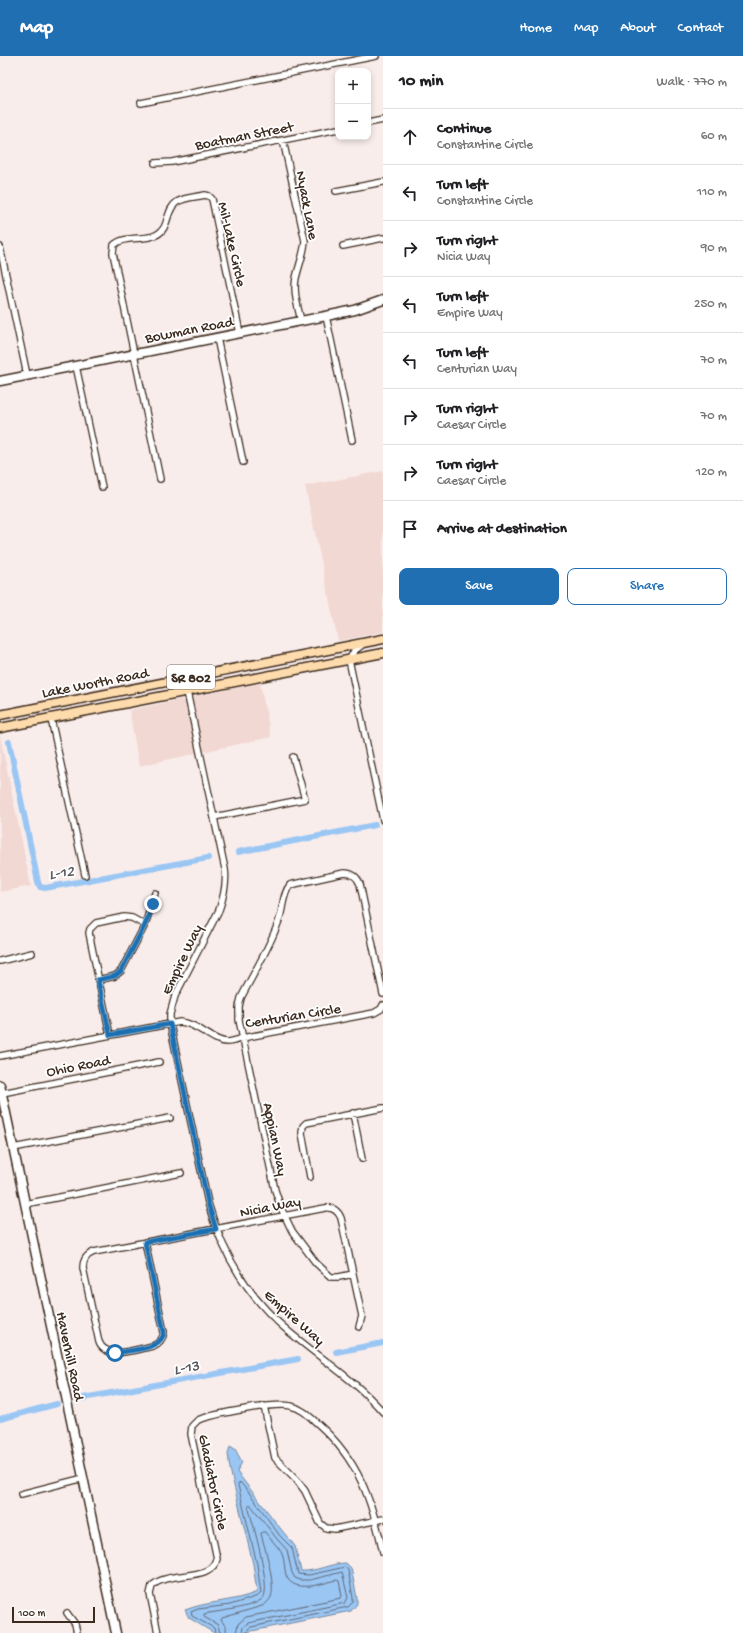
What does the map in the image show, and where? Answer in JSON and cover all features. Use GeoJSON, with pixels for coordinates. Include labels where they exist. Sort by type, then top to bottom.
{"type":"FeatureCollection","features":[{"type":"Feature","properties":{"kind":"main road","name":"Lake Worth Road"},"geometry":{"type":"LineString","coordinates":[[0,715],[383,640]]}},
{"type":"Feature","properties":{"kind":"main road","name":"Lake Worth Road"},"geometry":{"type":"LineString","coordinates":[[0,728],[383,653]]}},
{"type":"Feature","properties":{"kind":"street"},"geometry":{"type":"LineString","coordinates":[[141,103],[376,56]]}},
{"type":"Feature","properties":{"kind":"street"},"geometry":{"type":"LineString","coordinates":[[371,122],[383,120]]}},
{"type":"Feature","properties":{"kind":"street","name":"Boatman Street"},"geometry":{"type":"LineString","coordinates":[[155,163],[172,162],[335,130]]}},
{"type":"Feature","properties":{"kind":"street","name":"Nyack Lane"},"geometry":{"type":"LineString","coordinates":[[283,140],[305,241],[304,252],[296,278],[295,292],[302,321]]}},
{"type":"Feature","properties":{"kind":"street"},"geometry":{"type":"LineString","coordinates":[[336,191],[383,182]]}},
{"type":"Feature","properties":{"kind":"street","name":"Mil-Lake Circle"},"geometry":{"type":"LineString","coordinates":[[134,354],[113,249],[117,242],[152,237],[159,234],[164,228],[172,206],[182,200],[205,195],[212,199],[240,333]]}},
{"type":"Feature","properties":{"kind":"street"},"geometry":{"type":"LineString","coordinates":[[343,246],[383,238]]}},
{"type":"Feature","properties":{"kind":"street"},"geometry":{"type":"LineString","coordinates":[[0,246],[27,376]]}},
{"type":"Feature","properties":{"kind":"street","name":"Bowman Road"},"geometry":{"type":"LineString","coordinates":[[0,381],[355,310],[383,300]]}},
{"type":"Feature","properties":{"kind":"street"},"geometry":{"type":"LineString","coordinates":[[326,316],[352,440]]}},
{"type":"Feature","properties":{"kind":"street"},"geometry":{"type":"LineString","coordinates":[[217,338],[244,462]]}},
{"type":"Feature","properties":{"kind":"street"},"geometry":{"type":"LineString","coordinates":[[134,354],[160,479]]}},
{"type":"Feature","properties":{"kind":"street"},"geometry":{"type":"LineString","coordinates":[[76,366],[102,487]]}},
{"type":"Feature","properties":{"kind":"street"},"geometry":{"type":"LineString","coordinates":[[364,643],[354,651],[349,660],[383,820]]}},
{"type":"Feature","properties":{"kind":"street"},"geometry":{"type":"LineString","coordinates":[[187,692],[192,682],[205,674]]}},
{"type":"Feature","properties":{"kind":"street","name":"Empire Way"},"geometry":{"type":"LineString","coordinates":[[187,692],[225,869],[225,892],[219,910],[175,996],[170,1014],[170,1024],[208,1203],[216,1229],[234,1266],[261,1305],[288,1331],[359,1386],[383,1412]]}},
{"type":"Feature","properties":{"kind":"street"},"geometry":{"type":"LineString","coordinates":[[51,719],[85,876]]}},
{"type":"Feature","properties":{"kind":"street"},"geometry":{"type":"LineString","coordinates":[[214,817],[305,799],[292,757]]}},
{"type":"Feature","properties":{"kind":"street","name":"Centurian Circle"},"geometry":{"type":"LineString","coordinates":[[383,994],[358,880],[352,874],[344,873],[290,885],[286,892],[280,920],[240,1002],[238,1016],[242,1038],[374,1013],[383,1005]]}},
{"type":"Feature","properties":{"kind":"street"},"geometry":{"type":"LineString","coordinates":[[98,980],[115,976],[121,971],[145,925],[155,893]]}},
{"type":"Feature","properties":{"kind":"street"},"geometry":{"type":"LineString","coordinates":[[110,1035],[89,933],[92,926],[100,922],[124,917],[132,918],[145,925]]}},
{"type":"Feature","properties":{"kind":"street"},"geometry":{"type":"LineString","coordinates":[[0,962],[32,953]]}},
{"type":"Feature","properties":{"kind":"street"},"geometry":{"type":"LineString","coordinates":[[0,1056],[180,1022],[189,1023],[225,1042],[242,1038]]}},
{"type":"Feature","properties":{"kind":"street","name":"Appian Way"},"geometry":{"type":"LineString","coordinates":[[242,1038],[275,1190],[284,1216],[302,1246],[328,1274],[335,1278],[353,1274]]}},
{"type":"Feature","properties":{"kind":"street","name":"Ohio Road"},"geometry":{"type":"LineString","coordinates":[[1,1089],[159,1062]]}},
{"type":"Feature","properties":{"kind":"street","name":"Haverhill Road"},"geometry":{"type":"LineString","coordinates":[[1,1089],[116,1633]]}},
{"type":"Feature","properties":{"kind":"street"},"geometry":{"type":"LineString","coordinates":[[310,1177],[302,1134],[303,1126],[306,1123],[383,1108]]}},
{"type":"Feature","properties":{"kind":"street"},"geometry":{"type":"LineString","coordinates":[[353,1113],[362,1159]]}},
{"type":"Feature","properties":{"kind":"street"},"geometry":{"type":"LineString","coordinates":[[14,1148],[170,1118]]}},
{"type":"Feature","properties":{"kind":"street"},"geometry":{"type":"LineString","coordinates":[[25,1204],[181,1173]]}},
{"type":"Feature","properties":{"kind":"street","name":"Nicia Way"},"geometry":{"type":"LineString","coordinates":[[145,1242],[164,1332],[162,1340],[153,1346],[111,1353],[100,1346],[83,1268],[84,1260],[90,1254],[145,1242],[325,1208],[336,1211],[341,1218],[362,1316],[359,1327]]}},
{"type":"Feature","properties":{"kind":"street","name":"Gladiator Circle"},"geometry":{"type":"LineString","coordinates":[[158,1633],[150,1594],[152,1586],[161,1580],[207,1571],[214,1566],[217,1559],[191,1434],[192,1426],[202,1418],[281,1404],[294,1407],[302,1411],[324,1429],[340,1446],[353,1466],[368,1494],[376,1520],[383,1552]]}},
{"type":"Feature","properties":{"kind":"street"},"geometry":{"type":"LineString","coordinates":[[264,1406],[275,1458],[296,1479],[305,1492],[323,1526],[326,1528],[335,1529],[383,1518]]}},
{"type":"Feature","properties":{"kind":"street"},"geometry":{"type":"LineString","coordinates":[[21,1494],[84,1478]]}},
{"type":"Feature","properties":{"kind":"street"},"geometry":{"type":"LineString","coordinates":[[67,1613],[75,1624],[78,1633]]}},
{"type":"Feature","properties":{"kind":"shaded area"},"geometry":{"type":"Polygon","coordinates":[[[383,471],[383,632],[338,641],[305,486],[383,471]]]}},
{"type":"Feature","properties":{"kind":"shaded area"},"geometry":{"type":"Polygon","coordinates":[[[260,683],[271,737],[139,766],[129,710],[260,683]]]}},
{"type":"Feature","properties":{"kind":"shaded area"},"geometry":{"type":"Polygon","coordinates":[[[0,735],[31,886],[0,892],[0,735]]]}},
{"type":"Feature","properties":{"kind":"water"},"geometry":{"type":"Polygon","coordinates":[[[230,1446],[235,1449],[242,1462],[237,1472],[295,1546],[301,1571],[312,1570],[340,1563],[346,1563],[351,1568],[357,1604],[351,1611],[242,1633],[214,1633],[189,1618],[185,1610],[239,1598],[257,1592],[253,1564],[230,1469],[228,1454],[230,1446]]]}},
{"type":"Feature","properties":{"kind":"waterway","name":"L-12"},"geometry":{"type":"LineString","coordinates":[[9,742],[40,887],[45,888],[208,858]]}},
{"type":"Feature","properties":{"kind":"waterway","name":"L-12"},"geometry":{"type":"LineString","coordinates":[[238,852],[375,825]]}},
{"type":"Feature","properties":{"kind":"waterway","name":"L-13"},"geometry":{"type":"LineString","coordinates":[[336,1352],[383,1343]]}},
{"type":"Feature","properties":{"kind":"waterway","name":"L-13"},"geometry":{"type":"LineString","coordinates":[[78,1399],[298,1359]]}},
{"type":"Feature","properties":{"kind":"waterway","name":"L-13"},"geometry":{"type":"LineString","coordinates":[[0,1419],[57,1404]]}},
{"type":"Feature","properties":{"kind":"route"},"geometry":{"type":"LineString","coordinates":[[115,1353],[153,1346],[162,1340],[164,1336],[145,1242],[216,1229],[208,1203],[170,1024],[110,1035],[98,980],[115,976],[121,971],[145,925],[153,904]]}}]}
